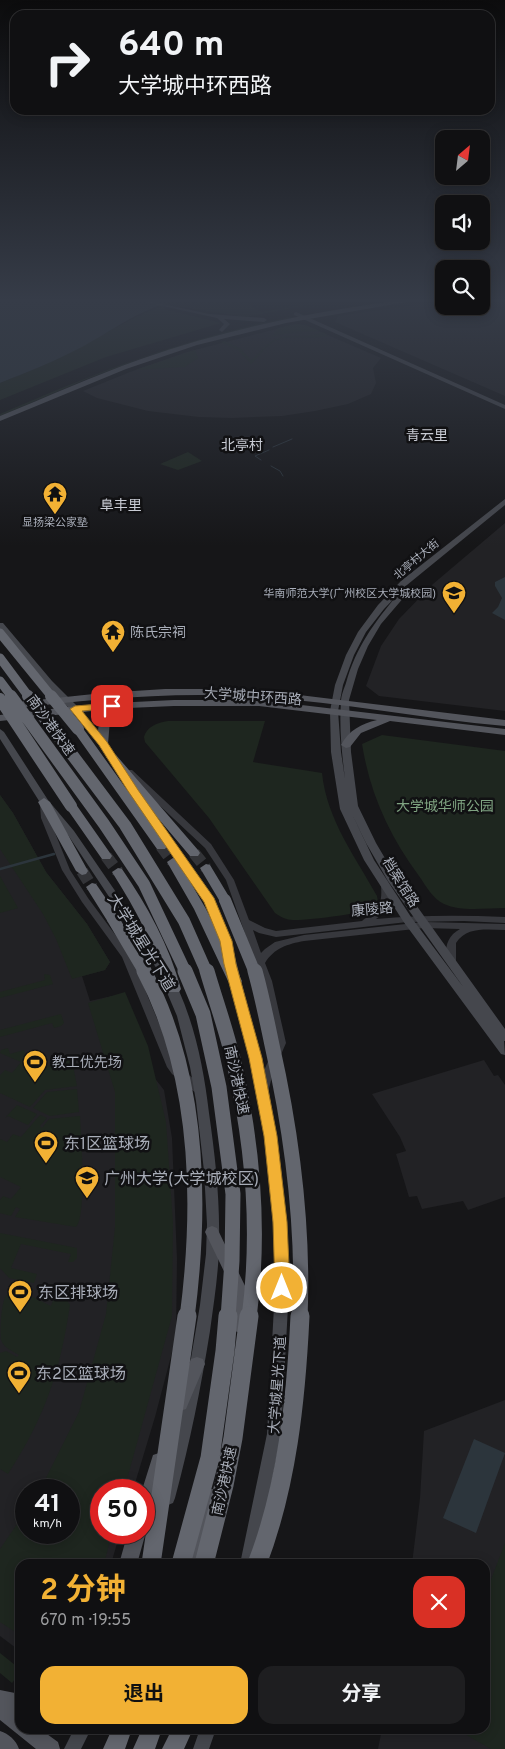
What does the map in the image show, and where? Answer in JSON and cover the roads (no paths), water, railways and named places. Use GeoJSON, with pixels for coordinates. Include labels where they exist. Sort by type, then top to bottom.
{"type":"FeatureCollection","features":[{"type":"Feature","properties":{"kind":"highway"},"geometry":{"type":"LineString","coordinates":[[0,633],[78,728],[161,846]]}},
{"type":"Feature","properties":{"kind":"highway","name":"南沙港快速"},"geometry":{"type":"LineString","coordinates":[[0,658],[125,825],[165,888],[184,921],[205,965],[234,1062],[250,1145],[253,1206],[252,1288],[233,1438],[224,1485],[205,1559]]}},
{"type":"Feature","properties":{"kind":"highway","name":"南沙港快速"},"geometry":{"type":"LineString","coordinates":[[0,681],[104,824],[144,884],[174,944],[203,1014],[219,1087],[233,1194],[232,1260],[225,1351],[210,1458],[182,1559]]}},
{"type":"Feature","properties":{"kind":"highway"},"geometry":{"type":"LineString","coordinates":[[0,699],[106,856]]}},
{"type":"Feature","properties":{"kind":"highway"},"geometry":{"type":"LineString","coordinates":[[112,756],[194,853]]}},
{"type":"Feature","properties":{"kind":"highway"},"geometry":{"type":"LineString","coordinates":[[44,802],[82,871]]}},
{"type":"Feature","properties":{"kind":"highway"},"geometry":{"type":"LineString","coordinates":[[173,862],[200,909],[235,981]]}},
{"type":"Feature","properties":{"kind":"highway"},"geometry":{"type":"LineString","coordinates":[[206,868],[225,900],[254,967],[289,1131],[295,1170],[300,1243],[299,1325],[294,1404],[280,1485],[271,1524],[259,1559]]}},
{"type":"Feature","properties":{"kind":"highway"},"geometry":{"type":"LineString","coordinates":[[118,872],[154,930],[170,970],[174,989]]}},
{"type":"Feature","properties":{"kind":"highway"},"geometry":{"type":"LineString","coordinates":[[92,887],[134,949],[174,1041],[185,1086],[196,1190],[189,1300],[150,1559]]}},
{"type":"Feature","properties":{"kind":"highway"},"geometry":{"type":"LineString","coordinates":[[113,1749],[115,1734]]}},
{"type":"Feature","properties":{"kind":"highway"},"geometry":{"type":"LineString","coordinates":[[113,1749],[120,1734]]}},
{"type":"Feature","properties":{"kind":"highway"},"geometry":{"type":"LineString","coordinates":[[144,1749],[150,1734]]}},
{"type":"Feature","properties":{"kind":"highway"},"geometry":{"type":"LineString","coordinates":[[171,1749],[180,1734]]}},
{"type":"Feature","properties":{"kind":"main road"},"geometry":{"type":"LineString","coordinates":[[0,411],[67,383]]}},
{"type":"Feature","properties":{"kind":"main road"},"geometry":{"type":"LineString","coordinates":[[0,419],[85,383]]}},
{"type":"Feature","properties":{"kind":"main road"},"geometry":{"type":"LineString","coordinates":[[451,383],[505,407]]}},
{"type":"Feature","properties":{"kind":"main road"},"geometry":{"type":"LineString","coordinates":[[459,383],[505,403]]}},
{"type":"Feature","properties":{"kind":"main road","name":"北亭村大街"},"geometry":{"type":"LineString","coordinates":[[339,707],[345,668],[355,644],[380,607],[404,583],[505,501]]}},
{"type":"Feature","properties":{"kind":"main road","name":"北亭村大街"},"geometry":{"type":"LineString","coordinates":[[339,707],[364,646],[388,609],[412,586],[505,508]]}},
{"type":"Feature","properties":{"kind":"main road","name":"大学城星光下道"},"geometry":{"type":"LineString","coordinates":[[0,625],[104,744],[133,791],[210,901],[226,941],[263,1092],[271,1136],[283,1270],[274,1434],[249,1559]]}},
{"type":"Feature","properties":{"kind":"main road","name":"大学城中环西路"},"geometry":{"type":"LineString","coordinates":[[0,707],[135,693],[194,692],[262,695],[339,707],[505,723]]}},
{"type":"Feature","properties":{"kind":"main road","name":"大学城中环西路"},"geometry":{"type":"LineString","coordinates":[[0,718],[75,709],[131,705],[259,703],[339,707],[395,720],[505,732]]}},
{"type":"Feature","properties":{"kind":"main road"},"geometry":{"type":"LineString","coordinates":[[104,744],[102,730],[104,719],[112,712],[131,705]]}},
{"type":"Feature","properties":{"kind":"main road","name":"档案馆路"},"geometry":{"type":"LineString","coordinates":[[339,707],[354,806],[382,864],[416,922],[505,1051]]}},
{"type":"Feature","properties":{"kind":"main road","name":"档案馆路"},"geometry":{"type":"LineString","coordinates":[[339,707],[336,752],[345,809],[369,860],[385,886],[451,962],[505,1037]]}},
{"type":"Feature","properties":{"kind":"main road"},"geometry":{"type":"LineString","coordinates":[[346,745],[353,733],[363,727],[395,720]]}},
{"type":"Feature","properties":{"kind":"main road","name":"大学城星光下道"},"geometry":{"type":"LineString","coordinates":[[0,732],[44,802],[71,833],[162,968],[174,989],[191,1046],[200,1090],[211,1187],[212,1232],[208,1294],[182,1448],[150,1559]]}},
{"type":"Feature","properties":{"kind":"main road"},"geometry":{"type":"LineString","coordinates":[[193,1559],[222,1461],[231,1420],[241,1309],[240,1290],[212,1232]]}},
{"type":"Feature","properties":{"kind":"main road"},"geometry":{"type":"LineString","coordinates":[[154,1479],[166,1440],[197,1364]]}},
{"type":"Feature","properties":{"kind":"main road"},"geometry":{"type":"LineString","coordinates":[[130,1559],[134,1544]]}},
{"type":"Feature","properties":{"kind":"main road"},"geometry":{"type":"LineString","coordinates":[[0,1699],[15,1702]]}},
{"type":"Feature","properties":{"kind":"main road"},"geometry":{"type":"LineString","coordinates":[[0,1708],[15,1720]]}},
{"type":"Feature","properties":{"kind":"main road"},"geometry":{"type":"LineString","coordinates":[[32,1734],[51,1749]]}},
{"type":"Feature","properties":{"kind":"main road"},"geometry":{"type":"LineString","coordinates":[[72,1749],[80,1734]]}},
{"type":"Feature","properties":{"kind":"main road"},"geometry":{"type":"LineString","coordinates":[[122,1749],[130,1734]]}},
{"type":"Feature","properties":{"kind":"main road"},"geometry":{"type":"LineString","coordinates":[[171,1749],[176,1734]]}},
{"type":"Feature","properties":{"kind":"main road"},"geometry":{"type":"LineString","coordinates":[[201,1749],[206,1734]]}},
{"type":"Feature","properties":{"kind":"main road"},"geometry":{"type":"LineString","coordinates":[[0,1740],[10,1749]]}},
{"type":"Feature","properties":{"kind":"street"},"geometry":{"type":"LineString","coordinates":[[112,756],[208,846],[226,872],[261,962],[276,1015],[281,1043],[268,1073],[263,1092]]}},
{"type":"Feature","properties":{"kind":"street"},"geometry":{"type":"LineString","coordinates":[[44,802],[45,818],[66,870],[84,900],[126,956],[171,1064],[176,1071],[200,1090]]}},
{"type":"Feature","properties":{"kind":"street"},"geometry":{"type":"LineString","coordinates":[[360,923],[376,915],[384,906],[386,901],[385,886]]}},
{"type":"Feature","properties":{"kind":"street","name":"康陵路"},"geometry":{"type":"LineString","coordinates":[[246,922],[262,931],[276,934],[360,923],[505,920]]}},
{"type":"Feature","properties":{"kind":"street","name":"康陵路"},"geometry":{"type":"LineString","coordinates":[[261,962],[271,948],[286,942],[416,922],[505,927]]}},
{"type":"Feature","properties":{"kind":"street"},"geometry":{"type":"LineString","coordinates":[[451,962],[449,949],[454,938],[463,931],[476,926]]}},
{"type":"Feature","properties":{"kind":"waterway"},"geometry":{"type":"LineString","coordinates":[[273,447],[292,439]]}},
{"type":"Feature","properties":{"kind":"waterway"},"geometry":{"type":"LineString","coordinates":[[261,460],[255,456],[269,450]]}},
{"type":"Feature","properties":{"kind":"waterway"},"geometry":{"type":"LineString","coordinates":[[271,466],[280,471],[283,476]]}},
{"type":"Feature","properties":{"kind":"waterway"},"geometry":{"type":"LineString","coordinates":[[0,869],[54,854]]}},
{"type":"Feature","properties":{"kind":"tunnel"},"geometry":{"type":"LineString","coordinates":[[161,846],[173,862]]}},
{"type":"Feature","properties":{"kind":"tunnel"},"geometry":{"type":"LineString","coordinates":[[194,853],[206,868]]}},
{"type":"Feature","properties":{"kind":"tunnel"},"geometry":{"type":"LineString","coordinates":[[106,856],[118,872]]}},
{"type":"Feature","properties":{"kind":"tunnel"},"geometry":{"type":"LineString","coordinates":[[82,871],[92,887]]}},
{"type":"Feature","properties":{"kind":"place","name":"显扬梁公家塾"},"geometry":{"type":"Point","coordinates":[55,515]}},
{"type":"Feature","properties":{"kind":"place","name":"华南师范大学(广州校区大学城校园)"},"geometry":{"type":"Point","coordinates":[454,614]}},
{"type":"Feature","properties":{"kind":"place","name":"陈氏宗祠"},"geometry":{"type":"Point","coordinates":[113,653]}},
{"type":"Feature","properties":{"kind":"place","name":"教工优先场"},"geometry":{"type":"Point","coordinates":[35,1083]}},
{"type":"Feature","properties":{"kind":"place","name":"东1区篮球场"},"geometry":{"type":"Point","coordinates":[46,1164]}},
{"type":"Feature","properties":{"kind":"place","name":"广州大学(大学城校区)"},"geometry":{"type":"Point","coordinates":[87,1199]}},
{"type":"Feature","properties":{"kind":"place","name":"东区排球场"},"geometry":{"type":"Point","coordinates":[20,1313]}},
{"type":"Feature","properties":{"kind":"place","name":"东2区篮球场"},"geometry":{"type":"Point","coordinates":[19,1394]}},
{"type":"Feature","properties":{"kind":"district","name":"青云里"},"geometry":{"type":"Point","coordinates":[427,435]}},
{"type":"Feature","properties":{"kind":"district","name":"北亭村"},"geometry":{"type":"Point","coordinates":[242,445]}},
{"type":"Feature","properties":{"kind":"district","name":"阜丰里"},"geometry":{"type":"Point","coordinates":[121,505]}},
{"type":"Feature","properties":{"kind":"park label","name":"大学城华师公园"},"geometry":{"type":"Point","coordinates":[445,806]}}]}
